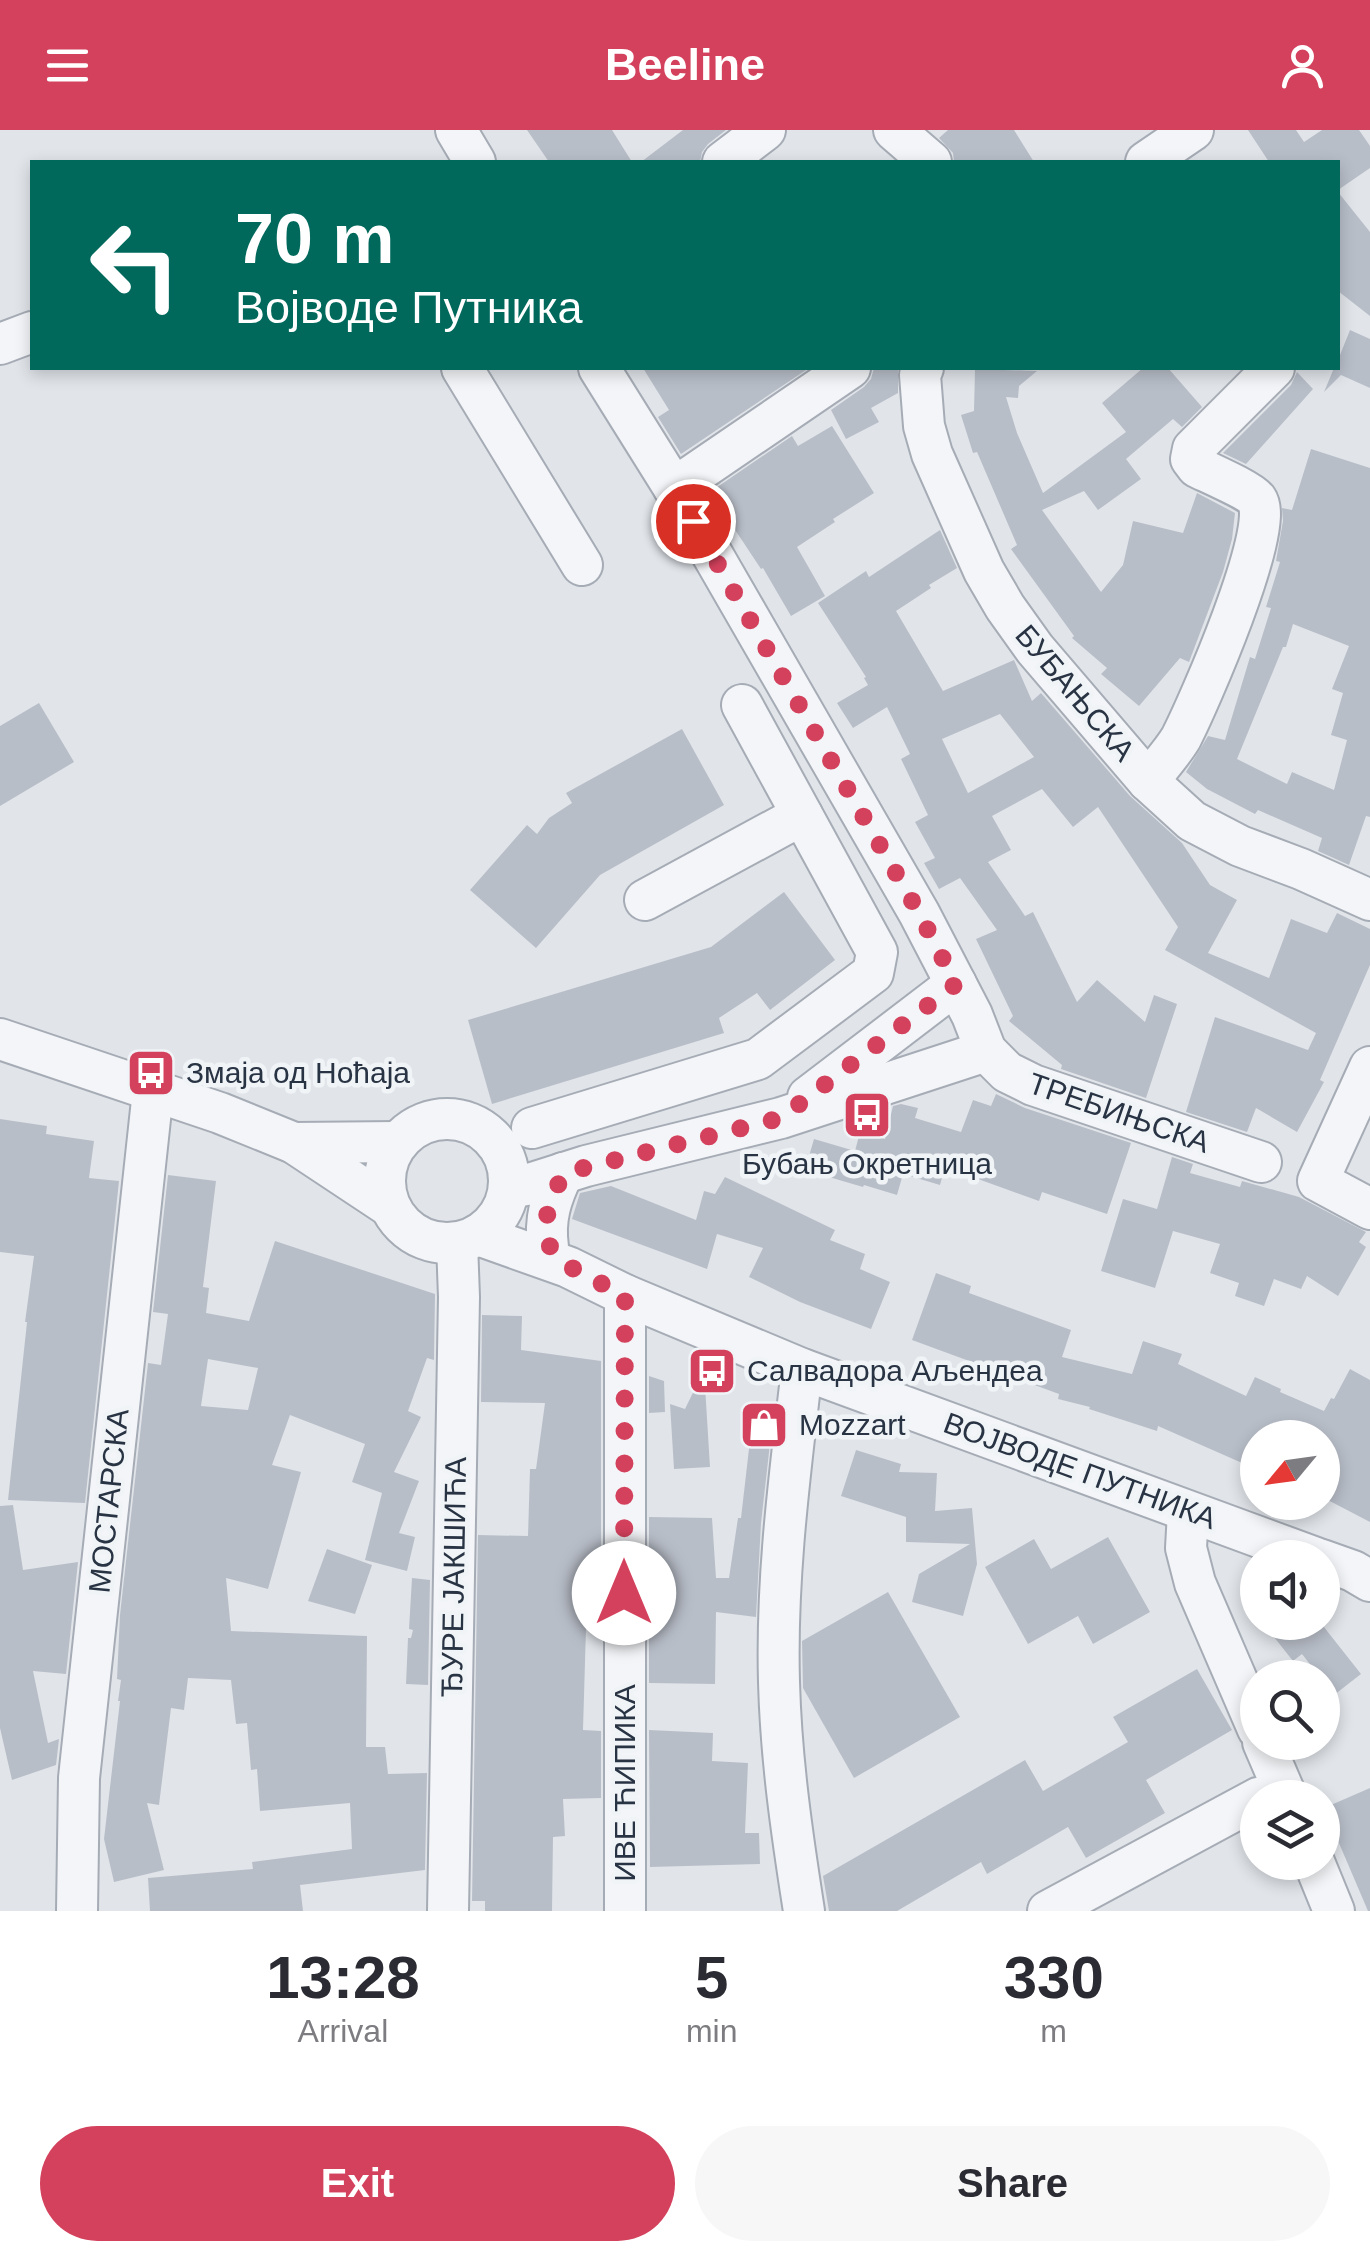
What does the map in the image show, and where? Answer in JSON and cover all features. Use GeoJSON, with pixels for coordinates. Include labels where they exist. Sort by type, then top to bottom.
{"type":"FeatureCollection","features":[{"type":"Feature","properties":{"kind":"street"},"geometry":{"type":"LineString","coordinates":[[456,130],[474,160]]}},
{"type":"Feature","properties":{"kind":"street"},"geometry":{"type":"LineString","coordinates":[[727,160],[765,130]]}},
{"type":"Feature","properties":{"kind":"street"},"geometry":{"type":"LineString","coordinates":[[894,130],[929,160]]}},
{"type":"Feature","properties":{"kind":"street"},"geometry":{"type":"LineString","coordinates":[[1149,160],[1193,130]]}},
{"type":"Feature","properties":{"kind":"street"},"geometry":{"type":"LineString","coordinates":[[0,344],[30,333]]}},
{"type":"Feature","properties":{"kind":"street"},"geometry":{"type":"LineString","coordinates":[[463,370],[582,566]]}},
{"type":"Feature","properties":{"kind":"street"},"geometry":{"type":"LineString","coordinates":[[487,1218],[526,1186],[574,1170],[781,1118],[986,1051],[919,913],[674,488],[600,370]]}},
{"type":"Feature","properties":{"kind":"street"},"geometry":{"type":"LineString","coordinates":[[674,488],[847,370]]}},
{"type":"Feature","properties":{"kind":"street","name":"БУБАЊСКА"},"geometry":{"type":"LineString","coordinates":[[922,370],[924,426],[932,454],[984,571],[1035,650],[1148,781],[1192,822],[1218,837],[1370,900]]}},
{"type":"Feature","properties":{"kind":"street"},"geometry":{"type":"LineString","coordinates":[[1148,781],[1178,742],[1215,663],[1254,550],[1260,520],[1261,509],[1254,496],[1197,467],[1190,459],[1191,454],[1272,370]]}},
{"type":"Feature","properties":{"kind":"street"},"geometry":{"type":"LineString","coordinates":[[515,1136],[758,1059],[874,973],[877,952],[742,705]]}},
{"type":"Feature","properties":{"kind":"street"},"geometry":{"type":"LineString","coordinates":[[645,900],[802,815]]}},
{"type":"Feature","properties":{"kind":"street"},"geometry":{"type":"LineString","coordinates":[[781,1118],[956,984]]}},
{"type":"Feature","properties":{"kind":"street","name":"ВОЈВОДЕ ПУТНИКА"},"geometry":{"type":"LineString","coordinates":[[0,1039],[220,1113],[294,1143],[389,1206],[400,1223],[416,1236],[436,1243],[487,1218],[625,1295],[802,1369],[1188,1512],[1346,1563]]}},
{"type":"Feature","properties":{"kind":"street","name":"ТРЕБИЊСКА"},"geometry":{"type":"LineString","coordinates":[[986,1051],[1007,1072],[1034,1085],[1261,1162]]}},
{"type":"Feature","properties":{"kind":"street"},"geometry":{"type":"LineString","coordinates":[[758,1059],[781,1118]]}},
{"type":"Feature","properties":{"kind":"street"},"geometry":{"type":"LineString","coordinates":[[1370,1067],[1318,1181],[1370,1209]]}},
{"type":"Feature","properties":{"kind":"street","name":"МОСТАРСКА"},"geometry":{"type":"LineString","coordinates":[[77,1911],[79,1778],[153,1091]]}},
{"type":"Feature","properties":{"kind":"street","name":"ВОЈВОДЕ ПУТНИКА"},"geometry":{"type":"LineString","coordinates":[[294,1143],[397,1142],[411,1128],[428,1120],[448,1118],[515,1136]]}},
{"type":"Feature","properties":{"kind":"street"},"geometry":{"type":"LineString","coordinates":[[515,1136],[574,1170]]}},
{"type":"Feature","properties":{"kind":"street"},"geometry":{"type":"LineString","coordinates":[[487,1218],[508,1170],[515,1136]]}},
{"type":"Feature","properties":{"kind":"street"},"geometry":{"type":"LineString","coordinates":[[389,1206],[384,1184],[386,1162],[397,1142]]}},
{"type":"Feature","properties":{"kind":"street"},"geometry":{"type":"LineString","coordinates":[[558,1257],[545,1227],[548,1208],[574,1170]]}},
{"type":"Feature","properties":{"kind":"street","name":"ЂУРЕ ЈАКШИЋА"},"geometry":{"type":"LineString","coordinates":[[448,1911],[459,1317],[487,1218]]}},
{"type":"Feature","properties":{"kind":"street","name":"ИВЕ ЋИПИКА"},"geometry":{"type":"LineString","coordinates":[[625,1295],[625,1911]]}},
{"type":"Feature","properties":{"kind":"street"},"geometry":{"type":"LineString","coordinates":[[802,1369],[782,1540],[779,1682],[790,1820],[804,1911]]}},
{"type":"Feature","properties":{"kind":"street"},"geometry":{"type":"LineString","coordinates":[[1188,1512],[1186,1548],[1195,1583],[1240,1687]]}},
{"type":"Feature","properties":{"kind":"street"},"geometry":{"type":"LineString","coordinates":[[1048,1911],[1240,1810]]}},
{"type":"Feature","properties":{"kind":"street"},"geometry":{"type":"LineString","coordinates":[[1321,1880],[1334,1911]]}},
{"type":"Feature","properties":{"kind":"building"},"geometry":{"type":"Polygon","coordinates":[[[527,130],[612,130],[631,160],[548,160],[527,130]]]}},
{"type":"Feature","properties":{"kind":"building"},"geometry":{"type":"Polygon","coordinates":[[[683,130],[726,130],[708,144],[700,160],[644,160],[683,130]]]}},
{"type":"Feature","properties":{"kind":"building"},"geometry":{"type":"Polygon","coordinates":[[[948,130],[1014,130],[1033,160],[954,160],[953,153],[939,138],[948,130]]]}},
{"type":"Feature","properties":{"kind":"building"},"geometry":{"type":"Polygon","coordinates":[[[1248,130],[1296,130],[1304,142],[1322,130],[1359,130],[1370,146],[1370,168],[1340,189],[1340,160],[1268,160],[1248,130]]]}},
{"type":"Feature","properties":{"kind":"building"},"geometry":{"type":"Polygon","coordinates":[[[1340,194],[1370,232],[1370,316],[1340,293],[1340,194]]]}},
{"type":"Feature","properties":{"kind":"building"},"geometry":{"type":"Polygon","coordinates":[[[1350,330],[1370,339],[1370,388],[1341,375],[1324,392],[1333,370],[1340,370],[1340,355],[1350,330]]]}},
{"type":"Feature","properties":{"kind":"building"},"geometry":{"type":"Polygon","coordinates":[[[644,370],[806,370],[681,454],[658,417],[669,410],[644,370]]]}},
{"type":"Feature","properties":{"kind":"building"},"geometry":{"type":"Polygon","coordinates":[[[873,370],[898,370],[898,393],[871,408],[879,422],[846,439],[831,410],[871,379],[873,370]]]}},
{"type":"Feature","properties":{"kind":"building"},"geometry":{"type":"Polygon","coordinates":[[[975,370],[1037,371],[1019,386],[1018,398],[1006,397],[1043,493],[1126,432],[1102,403],[1141,370],[1170,370],[1202,407],[1182,427],[1173,419],[1126,459],[1141,479],[1098,510],[1084,491],[1042,510],[1101,592],[1123,565],[1133,521],[1183,533],[1197,493],[1235,513],[1223,572],[1189,662],[1180,658],[1139,706],[1101,674],[1107,668],[1072,638],[1011,549],[1017,545],[977,452],[973,453],[961,415],[974,411],[975,370]]]}},
{"type":"Feature","properties":{"kind":"building"},"geometry":{"type":"Polygon","coordinates":[[[1297,372],[1313,389],[1246,464],[1223,453],[1291,385],[1297,372]]]}},
{"type":"Feature","properties":{"kind":"building"},"geometry":{"type":"Polygon","coordinates":[[[832,426],[874,493],[797,547],[825,596],[791,616],[710,492],[792,436],[798,446],[832,426]]]}},
{"type":"Feature","properties":{"kind":"building"},"geometry":{"type":"Polygon","coordinates":[[[1311,449],[1370,468],[1370,817],[1366,816],[1349,865],[1318,851],[1322,838],[1258,810],[1255,814],[1207,789],[1186,772],[1208,736],[1225,740],[1250,657],[1255,659],[1271,608],[1266,607],[1280,562],[1276,561],[1282,508],[1292,510],[1311,449]],[[1293,624],[1237,759],[1287,784],[1292,772],[1334,790],[1347,740],[1331,735],[1343,693],[1332,689],[1349,646],[1293,624]]]}},
{"type":"Feature","properties":{"kind":"building"},"geometry":{"type":"Polygon","coordinates":[[[940,530],[957,568],[896,611],[943,691],[1014,660],[1032,701],[1041,693],[1130,796],[1182,843],[1210,885],[1237,900],[1208,953],[1269,978],[1291,919],[1327,933],[1337,913],[1370,929],[1370,965],[1320,1080],[1324,1082],[1297,1132],[1256,1108],[1247,1132],[1186,1112],[1215,1017],[1308,1050],[1316,1033],[1165,950],[1178,927],[1098,807],[1073,827],[1042,789],[992,816],[1011,850],[988,862],[1025,916],[1033,912],[1077,1002],[1097,980],[1145,1022],[1154,995],[1177,1004],[1146,1098],[1061,1069],[1062,1065],[1009,1021],[1013,1016],[976,939],[997,930],[960,878],[939,889],[924,863],[935,858],[915,822],[928,815],[901,759],[910,754],[887,707],[853,728],[837,703],[868,685],[818,603],[866,571],[869,577],[940,530]],[[1000,714],[942,739],[968,793],[1034,757],[1000,714]]]}},
{"type":"Feature","properties":{"kind":"building"},"geometry":{"type":"Polygon","coordinates":[[[39,703],[74,762],[0,806],[0,726],[39,703]]]}},
{"type":"Feature","properties":{"kind":"building"},"geometry":{"type":"Polygon","coordinates":[[[682,729],[724,805],[600,875],[536,948],[470,890],[527,825],[537,834],[549,818],[572,803],[566,793],[682,729]]]}},
{"type":"Feature","properties":{"kind":"building"},"geometry":{"type":"Polygon","coordinates":[[[784,892],[835,960],[770,1010],[757,993],[719,1018],[724,1033],[492,1104],[468,1020],[711,947],[784,892]]]}},
{"type":"Feature","properties":{"kind":"building"},"geometry":{"type":"Polygon","coordinates":[[[996,1094],[1025,1108],[1131,1143],[1107,1214],[1042,1192],[1039,1201],[945,1167],[940,1185],[903,1174],[897,1195],[805,1170],[814,1139],[855,1151],[860,1132],[885,1139],[893,1106],[918,1108],[915,1118],[961,1132],[973,1100],[991,1106],[996,1094]]]}},
{"type":"Feature","properties":{"kind":"building"},"geometry":{"type":"Polygon","coordinates":[[[0,1119],[47,1126],[46,1134],[94,1141],[89,1178],[119,1181],[85,1503],[8,1500],[34,1256],[0,1252],[0,1119]]]}},
{"type":"Feature","properties":{"kind":"building"},"geometry":{"type":"Polygon","coordinates":[[[1172,1157],[1193,1164],[1190,1173],[1240,1187],[1242,1181],[1299,1197],[1366,1232],[1359,1242],[1366,1247],[1338,1296],[1307,1276],[1301,1289],[1274,1279],[1264,1306],[1235,1296],[1239,1283],[1210,1273],[1220,1244],[1173,1231],[1155,1288],[1101,1271],[1123,1199],[1157,1209],[1172,1157]]]}},
{"type":"Feature","properties":{"kind":"building"},"geometry":{"type":"Polygon","coordinates":[[[168,1175],[216,1181],[203,1287],[209,1288],[206,1313],[249,1321],[275,1241],[435,1294],[434,1360],[427,1358],[408,1411],[421,1417],[394,1472],[419,1481],[399,1533],[415,1537],[407,1571],[365,1560],[382,1493],[352,1482],[365,1444],[290,1415],[272,1465],[301,1472],[268,1589],[226,1578],[231,1631],[367,1636],[366,1747],[385,1747],[388,1774],[427,1773],[425,1870],[300,1885],[303,1911],[150,1911],[148,1878],[253,1869],[252,1862],[352,1849],[350,1803],[260,1811],[257,1769],[251,1770],[247,1723],[236,1724],[231,1680],[188,1678],[184,1710],[171,1708],[159,1805],[147,1803],[164,1870],[114,1882],[104,1839],[120,1701],[120,1615],[148,1363],[161,1365],[168,1314],[153,1312],[168,1175]],[[208,1359],[201,1406],[248,1410],[258,1368],[208,1359]]]}},
{"type":"Feature","properties":{"kind":"building"},"geometry":{"type":"Polygon","coordinates":[[[725,1177],[835,1230],[830,1240],[865,1254],[860,1269],[890,1282],[871,1329],[800,1302],[749,1277],[763,1248],[717,1234],[707,1269],[572,1219],[580,1193],[611,1186],[696,1220],[704,1191],[715,1194],[725,1177]]]}},
{"type":"Feature","properties":{"kind":"building"},"geometry":{"type":"Polygon","coordinates":[[[936,1273],[971,1286],[969,1293],[1071,1330],[1062,1357],[1132,1374],[1143,1341],[1182,1354],[1178,1364],[1246,1396],[1255,1377],[1324,1411],[1350,1369],[1370,1380],[1370,1522],[1340,1506],[1340,1420],[1240,1420],[1240,1462],[1158,1426],[1157,1431],[1058,1399],[1059,1394],[912,1340],[936,1273]]]}},
{"type":"Feature","properties":{"kind":"building"},"geometry":{"type":"Polygon","coordinates":[[[482,1315],[522,1316],[521,1350],[601,1361],[601,1628],[586,1628],[583,1730],[601,1731],[601,1798],[563,1799],[565,1836],[553,1837],[552,1911],[485,1911],[485,1901],[472,1901],[478,1535],[528,1536],[530,1469],[536,1469],[545,1403],[481,1402],[482,1315]]]}},
{"type":"Feature","properties":{"kind":"building"},"geometry":{"type":"Polygon","coordinates":[[[704,1370],[710,1467],[674,1469],[670,1404],[685,1409],[704,1370]]]}},
{"type":"Feature","properties":{"kind":"building"},"geometry":{"type":"Polygon","coordinates":[[[649,1376],[664,1381],[665,1412],[649,1413],[649,1376]]]}},
{"type":"Feature","properties":{"kind":"building"},"geometry":{"type":"Polygon","coordinates":[[[753,1414],[773,1417],[756,1617],[716,1612],[715,1684],[649,1683],[649,1517],[712,1518],[716,1578],[729,1578],[741,1518],[753,1414]]]}},
{"type":"Feature","properties":{"kind":"building"},"geometry":{"type":"Polygon","coordinates":[[[856,1450],[901,1464],[899,1472],[937,1473],[935,1511],[972,1508],[977,1564],[963,1616],[912,1602],[919,1574],[970,1544],[906,1542],[906,1517],[841,1496],[856,1450]]]}},
{"type":"Feature","properties":{"kind":"building"},"geometry":{"type":"Polygon","coordinates":[[[13,1505],[23,1570],[78,1562],[66,1674],[33,1671],[48,1743],[59,1739],[56,1765],[12,1780],[0,1728],[0,1506],[13,1505]]]}},
{"type":"Feature","properties":{"kind":"building"},"geometry":{"type":"Polygon","coordinates":[[[1108,1537],[1150,1612],[1093,1644],[1078,1616],[1028,1644],[985,1567],[1034,1539],[1051,1569],[1108,1537]]]}},
{"type":"Feature","properties":{"kind":"building"},"geometry":{"type":"Polygon","coordinates":[[[327,1549],[372,1565],[355,1614],[308,1601],[327,1549]]]}},
{"type":"Feature","properties":{"kind":"building"},"geometry":{"type":"Polygon","coordinates":[[[412,1578],[430,1580],[428,1685],[406,1684],[408,1638],[413,1630],[409,1629],[412,1578]]]}},
{"type":"Feature","properties":{"kind":"building"},"geometry":{"type":"Polygon","coordinates":[[[888,1592],[960,1717],[854,1778],[803,1688],[802,1641],[888,1592]]]}},
{"type":"Feature","properties":{"kind":"building"},"geometry":{"type":"Polygon","coordinates":[[[1276,1640],[1334,1640],[1361,1674],[1340,1690],[1340,1660],[1307,1660],[1302,1654],[1292,1660],[1276,1640]]]}},
{"type":"Feature","properties":{"kind":"building"},"geometry":{"type":"Polygon","coordinates":[[[1197,1669],[1232,1730],[1146,1780],[1165,1813],[1086,1858],[1068,1827],[987,1874],[981,1862],[897,1911],[829,1911],[823,1876],[1025,1760],[1043,1791],[1128,1742],[1113,1717],[1197,1669]]]}},
{"type":"Feature","properties":{"kind":"building"},"geometry":{"type":"Polygon","coordinates":[[[649,1730],[713,1733],[712,1761],[748,1763],[745,1833],[759,1833],[760,1864],[650,1867],[649,1730]]]}},
{"type":"Feature","properties":{"kind":"building"},"geometry":{"type":"Polygon","coordinates":[[[1370,1788],[1370,1911],[1340,1845],[1340,1801],[1370,1788]]]}},
{"type":"Feature","properties":{"kind":"place","name":"Змаја од Ноћаја"},"geometry":{"type":"Point","coordinates":[151,1073]}},
{"type":"Feature","properties":{"kind":"place","name":"Бубањ Окретница"},"geometry":{"type":"Point","coordinates":[867,1115]}},
{"type":"Feature","properties":{"kind":"place","name":"Салвадора Аљендеа"},"geometry":{"type":"Point","coordinates":[712,1371]}},
{"type":"Feature","properties":{"kind":"place","name":"Mozzart"},"geometry":{"type":"Point","coordinates":[764,1425]}},
{"type":"Feature","properties":{"kind":"route"},"geometry":{"type":"LineString","coordinates":[[624,1593],[625,1295],[568,1267],[548,1247],[548,1208],[564,1173],[781,1118],[956,984],[693,521]]}}]}
